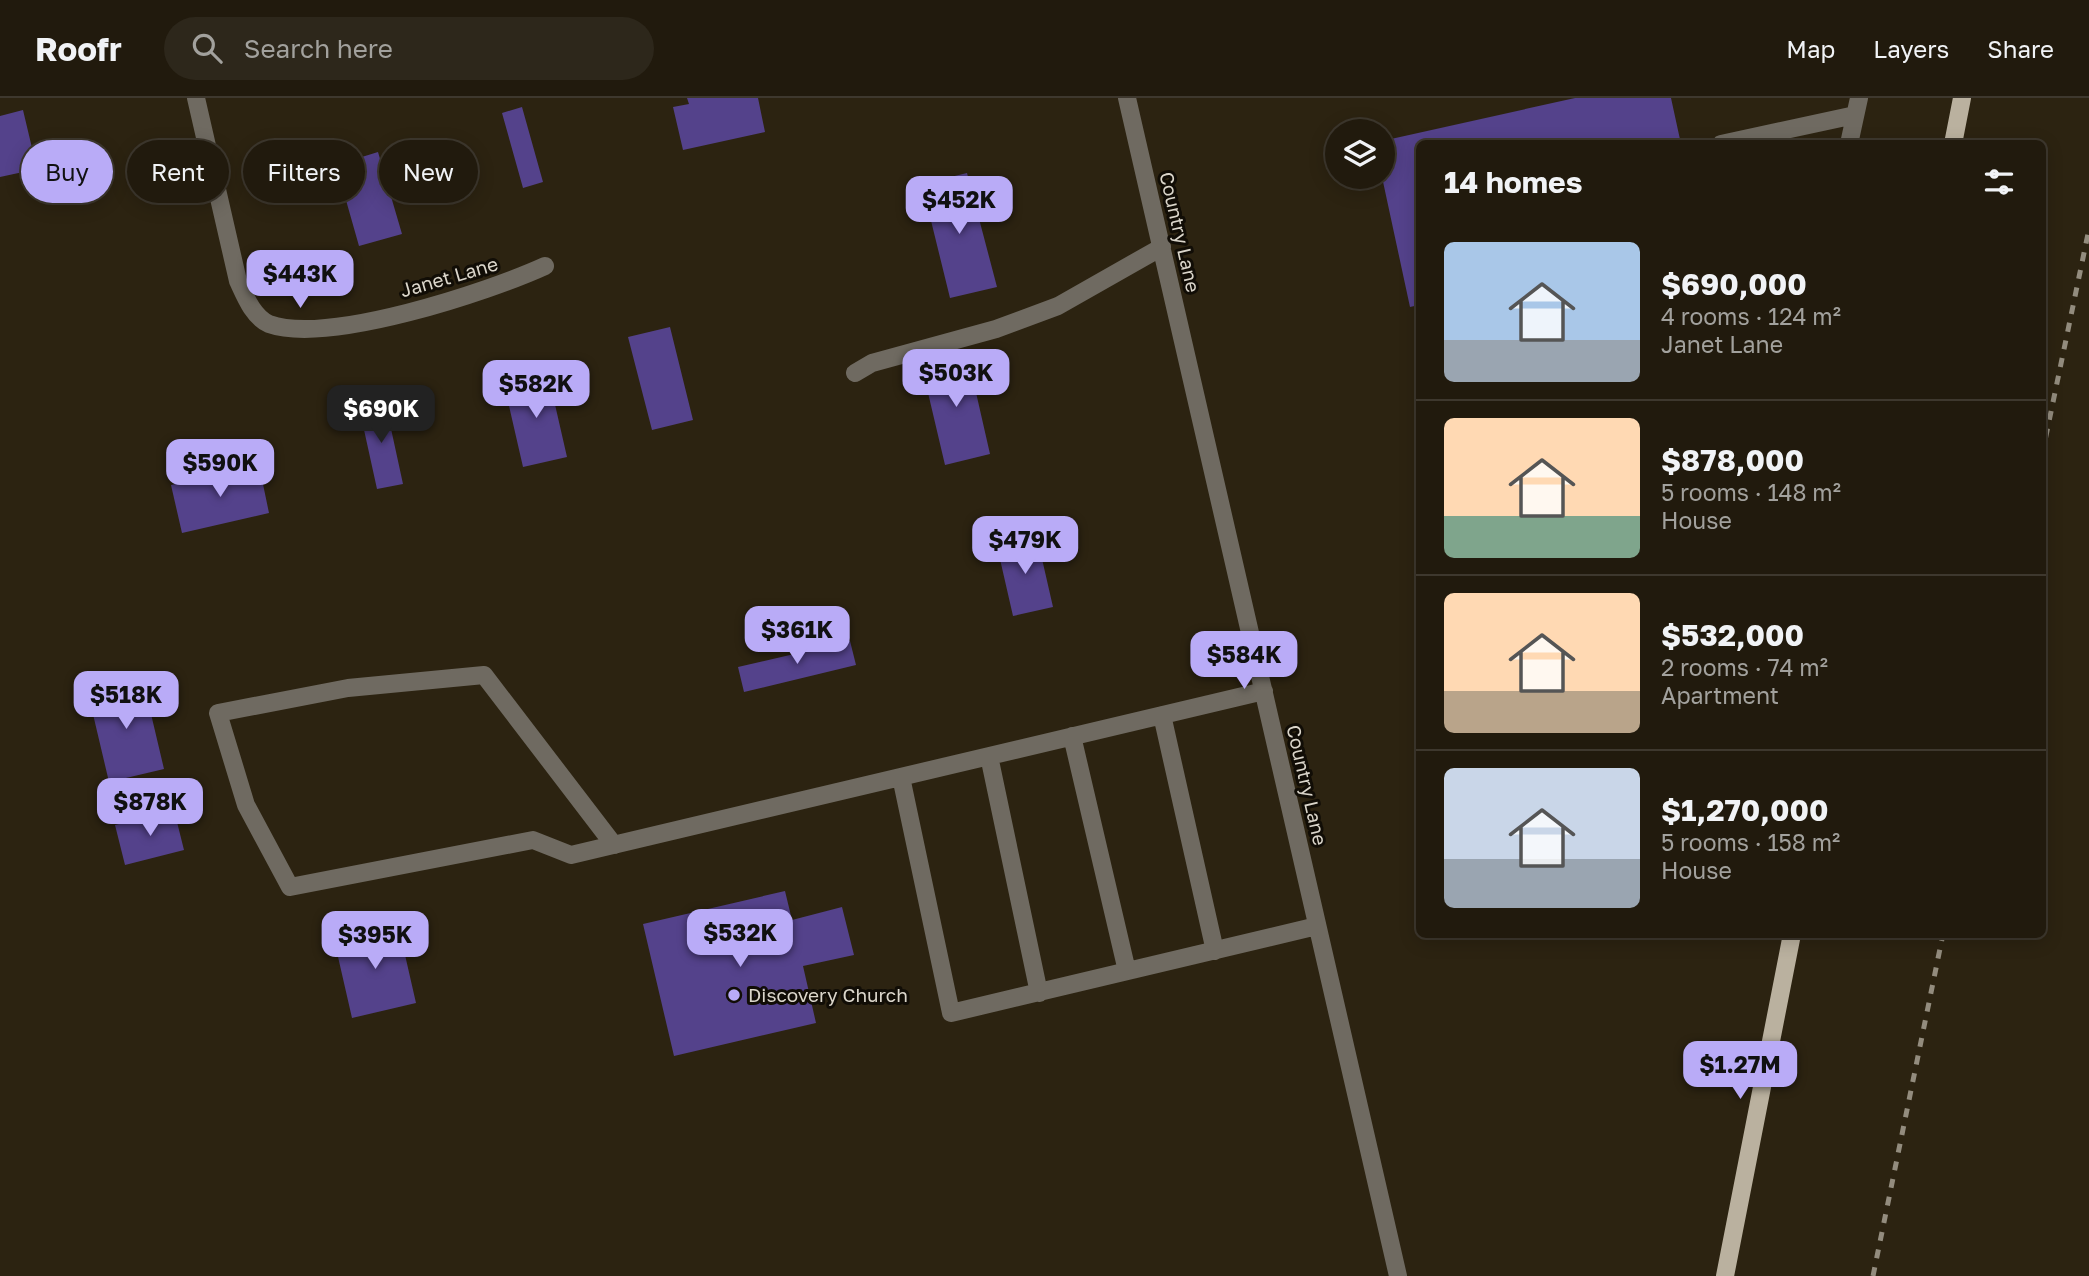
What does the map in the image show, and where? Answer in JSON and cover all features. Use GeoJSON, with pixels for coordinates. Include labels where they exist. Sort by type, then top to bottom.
{"type":"FeatureCollection","features":[{"type":"Feature","properties":{"kind":"main road"},"geometry":{"type":"LineString","coordinates":[[1954,140],[1962,98]]}},
{"type":"Feature","properties":{"kind":"main road"},"geometry":{"type":"LineString","coordinates":[[1724,1276],[1791,938]]}},
{"type":"Feature","properties":{"kind":"street","name":"Janet Lane"},"geometry":{"type":"LineString","coordinates":[[196,98],[237,281],[250,306],[267,323],[306,331],[343,327],[499,287],[545,266]]}},
{"type":"Feature","properties":{"kind":"street","name":"Country Lane"},"geometry":{"type":"LineString","coordinates":[[1127,98],[1398,1276]]}},
{"type":"Feature","properties":{"kind":"street"},"geometry":{"type":"LineString","coordinates":[[1735,140],[1857,106],[1850,140]]}},
{"type":"Feature","properties":{"kind":"street"},"geometry":{"type":"LineString","coordinates":[[855,373],[872,363],[996,329],[1058,306],[1162,247]]}},
{"type":"Feature","properties":{"kind":"street"},"geometry":{"type":"LineString","coordinates":[[614,845],[484,675],[348,688],[218,713],[246,805],[290,887],[533,840],[571,855],[614,845],[901,777],[1072,736],[1264,691]]}},
{"type":"Feature","properties":{"kind":"street"},"geometry":{"type":"LineString","coordinates":[[1162,715],[1215,951]]}},
{"type":"Feature","properties":{"kind":"street"},"geometry":{"type":"LineString","coordinates":[[1072,736],[1127,971]]}},
{"type":"Feature","properties":{"kind":"street"},"geometry":{"type":"LineString","coordinates":[[989,756],[1039,993]]}},
{"type":"Feature","properties":{"kind":"street"},"geometry":{"type":"LineString","coordinates":[[901,777],[951,1013],[1317,926]]}},
{"type":"Feature","properties":{"kind":"building"},"geometry":{"type":"Polygon","coordinates":[[[687,98],[758,98],[765,132],[683,150],[673,107],[689,104],[687,98]]]}},
{"type":"Feature","properties":{"kind":"building"},"geometry":{"type":"Polygon","coordinates":[[[1575,98],[1671,98],[1680,140],[1416,140],[1416,306],[1410,307],[1385,189],[1395,189],[1395,138],[1575,98]]]}},
{"type":"Feature","properties":{"kind":"building"},"geometry":{"type":"Polygon","coordinates":[[[522,107],[543,182],[523,188],[502,113],[522,107]]]}},
{"type":"Feature","properties":{"kind":"building"},"geometry":{"type":"Polygon","coordinates":[[[23,110],[30,140],[21,140],[21,172],[0,177],[0,116],[23,110]]]}},
{"type":"Feature","properties":{"kind":"building"},"geometry":{"type":"Polygon","coordinates":[[[378,152],[379,203],[393,203],[402,234],[359,246],[347,203],[365,203],[365,156],[378,152]]]}},
{"type":"Feature","properties":{"kind":"building"},"geometry":{"type":"Polygon","coordinates":[[[967,173],[997,287],[950,298],[922,184],[967,173]]]}},
{"type":"Feature","properties":{"kind":"building"},"geometry":{"type":"Polygon","coordinates":[[[670,327],[693,420],[652,430],[628,337],[670,327]]]}},
{"type":"Feature","properties":{"kind":"building"},"geometry":{"type":"Polygon","coordinates":[[[967,353],[990,454],[945,465],[921,363],[967,353]]]}},
{"type":"Feature","properties":{"kind":"building"},"geometry":{"type":"Polygon","coordinates":[[[548,374],[567,457],[523,467],[504,384],[548,374]]]}},
{"type":"Feature","properties":{"kind":"building"},"geometry":{"type":"Polygon","coordinates":[[[385,401],[403,484],[377,489],[359,407],[385,401]]]}},
{"type":"Feature","properties":{"kind":"building"},"geometry":{"type":"Polygon","coordinates":[[[259,465],[269,513],[182,533],[171,485],[259,465]]]}},
{"type":"Feature","properties":{"kind":"building"},"geometry":{"type":"Polygon","coordinates":[[[1037,537],[1053,607],[1013,616],[997,546],[1037,537]]]}},
{"type":"Feature","properties":{"kind":"building"},"geometry":{"type":"Polygon","coordinates":[[[850,641],[856,665],[744,692],[738,667],[850,641]]]}},
{"type":"Feature","properties":{"kind":"building"},"geometry":{"type":"Polygon","coordinates":[[[143,680],[164,769],[109,782],[88,693],[143,680]]]}},
{"type":"Feature","properties":{"kind":"building"},"geometry":{"type":"Polygon","coordinates":[[[174,810],[184,850],[125,865],[115,825],[174,810]]]}},
{"type":"Feature","properties":{"kind":"building","name":"Discovery Church"},"geometry":{"type":"Polygon","coordinates":[[[785,891],[792,920],[842,907],[854,955],[803,966],[816,1023],[674,1056],[643,924],[785,891]]]}},
{"type":"Feature","properties":{"kind":"building"},"geometry":{"type":"Polygon","coordinates":[[[383,923],[386,936],[400,933],[416,1003],[352,1018],[336,948],[350,944],[347,931],[383,923]]]}},
{"type":"Feature","properties":{"kind":"railway"},"geometry":{"type":"LineString","coordinates":[[2046,436],[2089,229]]}},
{"type":"Feature","properties":{"kind":"railway"},"geometry":{"type":"LineString","coordinates":[[1873,1276],[1942,938]]}},
{"type":"Feature","properties":{"kind":"place","name":"Discovery Church"},"geometry":{"type":"Point","coordinates":[734,995]}}]}
